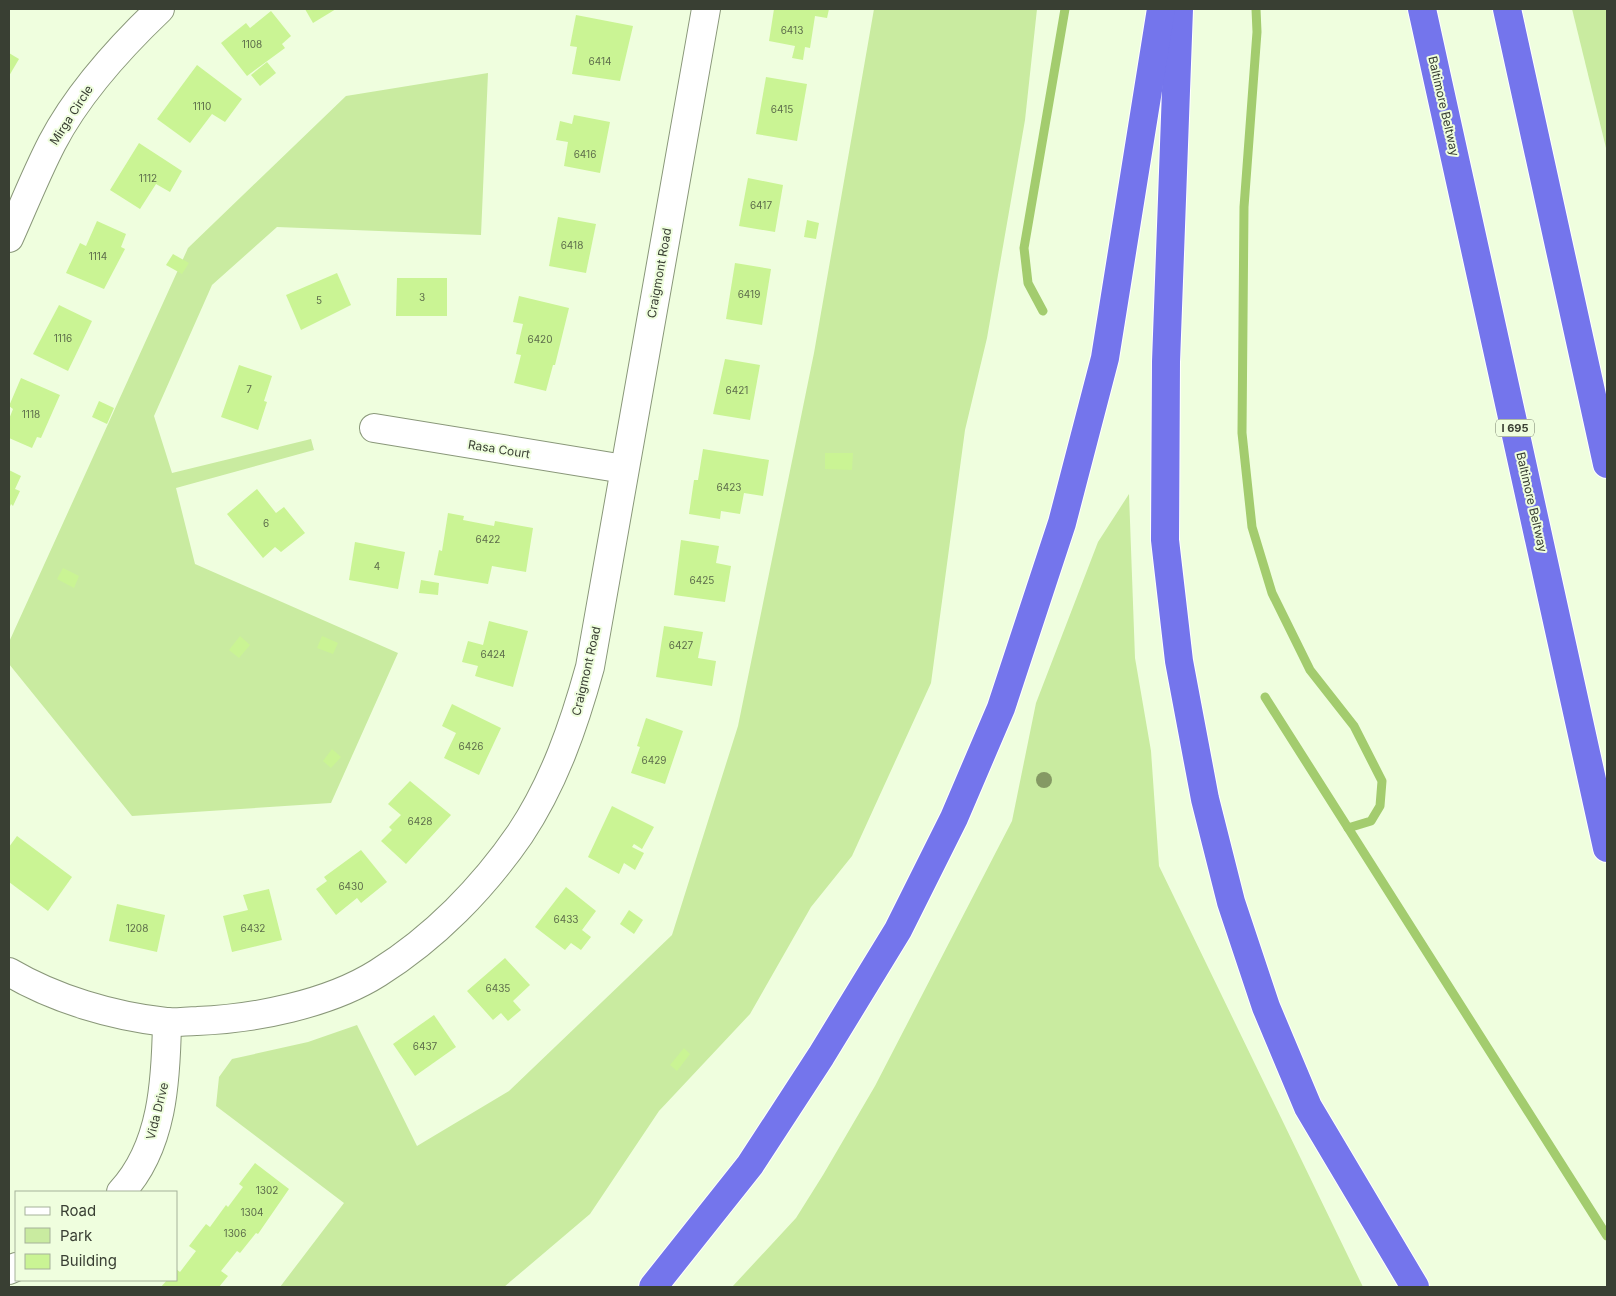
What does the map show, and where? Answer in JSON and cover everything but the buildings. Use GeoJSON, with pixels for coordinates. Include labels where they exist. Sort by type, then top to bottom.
{"type":"FeatureCollection","features":[{"type":"Feature","properties":{"kind":"highway"},"geometry":{"type":"LineString","coordinates":[[653,1287],[750,1165],[821,1056],[898,930],[954,818],[1000,708],[1062,523],[1105,358],[1161,9]]}},
{"type":"Feature","properties":{"kind":"highway"},"geometry":{"type":"LineString","coordinates":[[1179,9],[1166,371],[1165,540],[1179,661],[1204,799],[1232,902],[1264,998],[1308,1107],[1416,1287]]}},
{"type":"Feature","properties":{"kind":"highway","name":"Baltimore Beltway"},"geometry":{"type":"LineString","coordinates":[[1422,9],[1607,848]]}},
{"type":"Feature","properties":{"kind":"highway"},"geometry":{"type":"LineString","coordinates":[[1507,9],[1607,464]]}},
{"type":"Feature","properties":{"kind":"street","name":"Mirga Circle"},"geometry":{"type":"LineString","coordinates":[[9,238],[52,142],[89,86],[137,31],[160,9]]}},
{"type":"Feature","properties":{"kind":"street","name":"Craigmont Road"},"geometry":{"type":"LineString","coordinates":[[9,972],[71,1000],[115,1013],[167,1022],[222,1020],[268,1013],[324,998],[377,974],[433,933],[480,886],[521,833],[551,778],[575,722],[590,667],[706,9]]}},
{"type":"Feature","properties":{"kind":"street","name":"Rasa Court"},"geometry":{"type":"LineString","coordinates":[[374,428],[624,469]]}},
{"type":"Feature","properties":{"kind":"street","name":"Vida Drive"},"geometry":{"type":"LineString","coordinates":[[122,1191],[147,1153],[159,1113],[166,1077],[167,1022]]}},
{"type":"Feature","properties":{"kind":"green space"},"geometry":{"type":"Polygon","coordinates":[[[874,9],[1037,9],[1025,120],[987,338],[965,430],[931,683],[852,856],[811,907],[750,1014],[659,1111],[590,1214],[504,1287],[280,1287],[344,1203],[216,1106],[219,1077],[232,1059],[308,1042],[357,1025],[417,1146],[509,1091],[672,935],[738,726],[814,353],[874,9]]]}},
{"type":"Feature","properties":{"kind":"green space"},"geometry":{"type":"Polygon","coordinates":[[[1572,9],[1607,9],[1607,152],[1572,9]]]}},
{"type":"Feature","properties":{"kind":"green space"},"geometry":{"type":"Polygon","coordinates":[[[488,73],[481,235],[277,227],[212,285],[154,416],[172,473],[311,439],[314,450],[176,488],[195,564],[398,653],[331,803],[132,816],[9,664],[9,642],[188,248],[346,96],[488,73]]]}},
{"type":"Feature","properties":{"kind":"green space"},"geometry":{"type":"Polygon","coordinates":[[[1129,494],[1135,658],[1151,751],[1159,866],[1363,1287],[732,1287],[796,1218],[823,1175],[875,1086],[1012,821],[1036,703],[1098,542],[1129,494]]]}},
{"type":"Feature","properties":{"kind":"waterway"},"geometry":{"type":"LineString","coordinates":[[1043,311],[1028,283],[1024,248],[1065,9]]}},
{"type":"Feature","properties":{"kind":"waterway"},"geometry":{"type":"LineString","coordinates":[[1256,9],[1257,32],[1244,207],[1242,433],[1252,527],[1272,593],[1310,670],[1354,726],[1382,781],[1380,806],[1371,821],[1348,828]]}},
{"type":"Feature","properties":{"kind":"waterway"},"geometry":{"type":"LineString","coordinates":[[1265,697],[1607,1236]]}}]}
